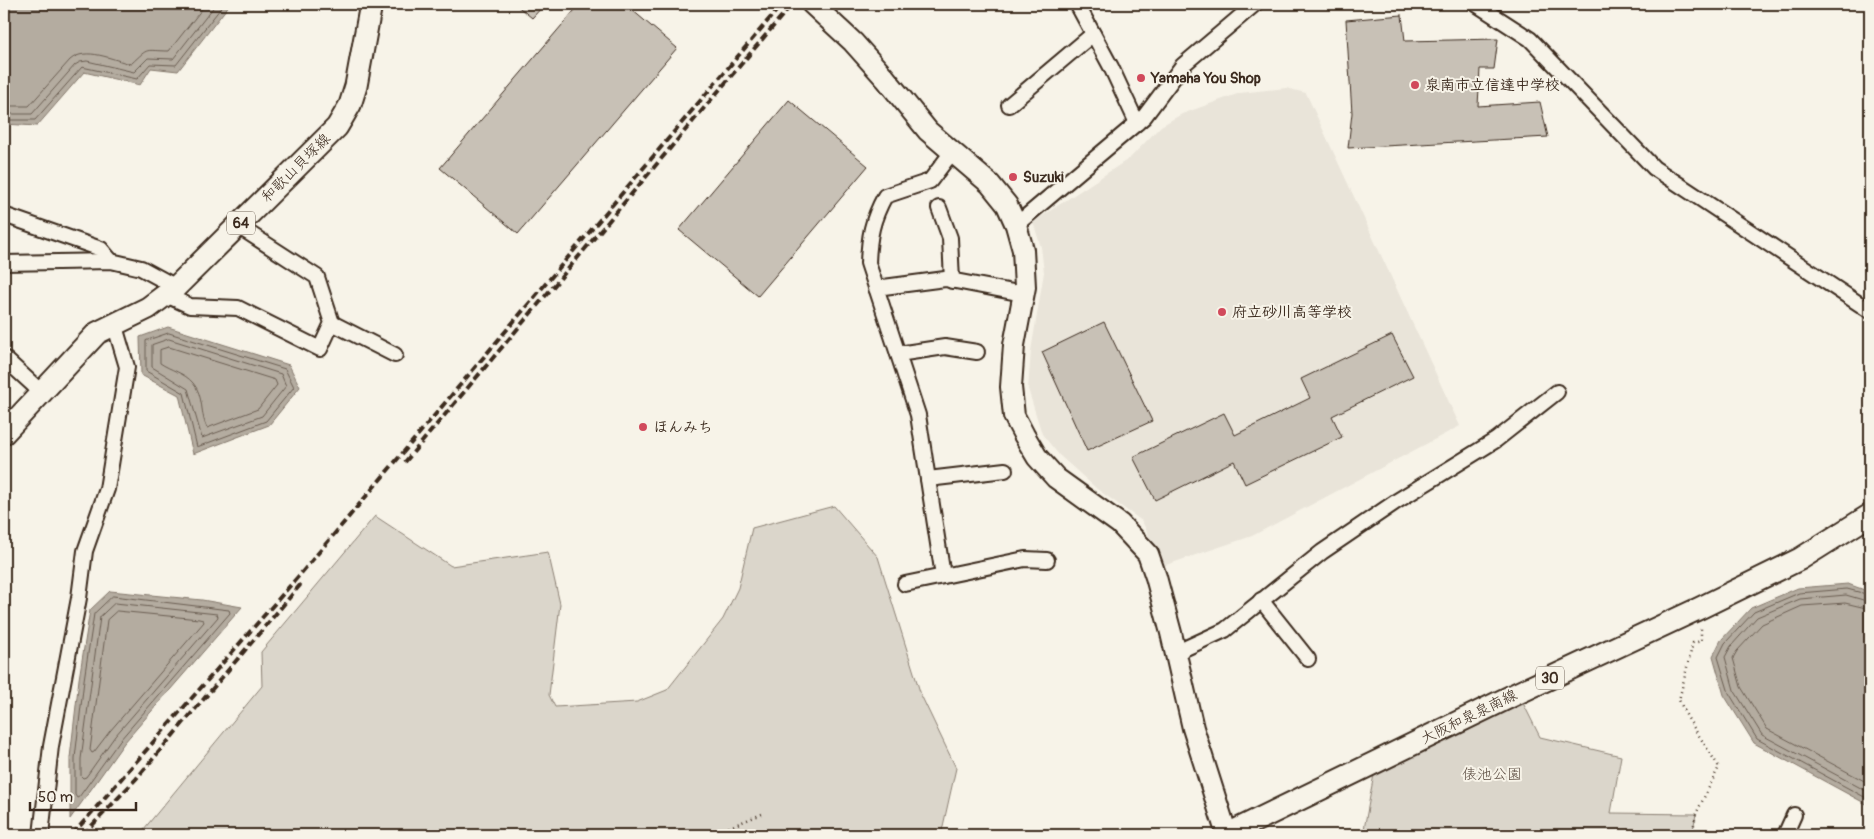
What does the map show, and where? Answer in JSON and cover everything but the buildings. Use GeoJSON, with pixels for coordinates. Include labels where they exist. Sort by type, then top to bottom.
{"type":"FeatureCollection","features":[{"type":"Feature","properties":{"kind":"main road","name":"和歌山貝塚線"},"geometry":{"type":"LineString","coordinates":[[4,433],[97,333],[148,308],[171,291],[337,127],[350,105],[356,86],[371,4]]}},
{"type":"Feature","properties":{"kind":"main road","name":"大阪和泉泉南線"},"geometry":{"type":"LineString","coordinates":[[1227,835],[1518,693],[1800,560],[1870,515]]}},
{"type":"Feature","properties":{"kind":"street"},"geometry":{"type":"LineString","coordinates":[[812,4],[853,42],[928,131],[990,184],[1007,205],[1016,225],[1023,250],[1025,287],[1014,346],[1011,387],[1014,416],[1037,457],[1056,478],[1120,524],[1148,554],[1156,578],[1193,728],[1227,835]]}},
{"type":"Feature","properties":{"kind":"street"},"geometry":{"type":"LineString","coordinates":[[1077,4],[1111,67],[1137,123]]}},
{"type":"Feature","properties":{"kind":"street"},"geometry":{"type":"LineString","coordinates":[[1016,225],[1144,117],[1183,65],[1255,4]]}},
{"type":"Feature","properties":{"kind":"street"},"geometry":{"type":"LineString","coordinates":[[1476,4],[1530,39],[1654,168],[1870,310]]}},
{"type":"Feature","properties":{"kind":"street"},"geometry":{"type":"LineString","coordinates":[[1009,105],[1093,34]]}},
{"type":"Feature","properties":{"kind":"street"},"geometry":{"type":"LineString","coordinates":[[943,576],[918,415],[868,262],[869,237],[878,208],[885,196],[930,181],[952,152]]}},
{"type":"Feature","properties":{"kind":"street"},"geometry":{"type":"LineString","coordinates":[[939,208],[950,238],[952,280]]}},
{"type":"Feature","properties":{"kind":"street"},"geometry":{"type":"LineString","coordinates":[[4,215],[101,249],[111,261]]}},
{"type":"Feature","properties":{"kind":"street"},"geometry":{"type":"LineString","coordinates":[[4,263],[111,261],[141,268],[190,306],[238,308],[320,348],[332,323],[317,277],[238,226]]}},
{"type":"Feature","properties":{"kind":"street"},"geometry":{"type":"LineString","coordinates":[[876,288],[945,279],[1024,294]]}},
{"type":"Feature","properties":{"kind":"street"},"geometry":{"type":"LineString","coordinates":[[41,835],[51,746],[86,551],[108,489],[127,367],[114,323]]}},
{"type":"Feature","properties":{"kind":"street"},"geometry":{"type":"LineString","coordinates":[[332,323],[395,355]]}},
{"type":"Feature","properties":{"kind":"street"},"geometry":{"type":"LineString","coordinates":[[898,354],[945,347],[977,352]]}},
{"type":"Feature","properties":{"kind":"street"},"geometry":{"type":"LineString","coordinates":[[4,358],[41,392]]}},
{"type":"Feature","properties":{"kind":"street"},"geometry":{"type":"LineString","coordinates":[[1175,653],[1225,630],[1322,552],[1397,501],[1496,440],[1557,392]]}},
{"type":"Feature","properties":{"kind":"street"},"geometry":{"type":"LineString","coordinates":[[928,479],[1005,470]]}},
{"type":"Feature","properties":{"kind":"street"},"geometry":{"type":"LineString","coordinates":[[904,584],[1025,559],[1047,560]]}},
{"type":"Feature","properties":{"kind":"street"},"geometry":{"type":"LineString","coordinates":[[1261,600],[1308,659]]}},
{"type":"Feature","properties":{"kind":"street"},"geometry":{"type":"LineString","coordinates":[[1786,835],[1794,815]]}},
{"type":"Feature","properties":{"kind":"path"},"geometry":{"type":"LineString","coordinates":[[1692,835],[1696,814],[1719,767],[1687,717],[1679,700],[1693,643],[1701,641],[1700,608]]}},
{"type":"Feature","properties":{"kind":"path"},"geometry":{"type":"LineString","coordinates":[[710,835],[762,814]]}},
{"type":"Feature","properties":{"kind":"shaded area","name":"府立砂川高等学校"},"geometry":{"type":"Polygon","coordinates":[[[1286,88],[1306,93],[1460,426],[1252,536],[1163,566],[1142,521],[1097,489],[1059,455],[1042,434],[1028,389],[1031,351],[1044,272],[1041,247],[1033,222],[1130,158],[1161,126],[1182,114],[1240,93],[1286,88]]]}},
{"type":"Feature","properties":{"kind":"green space"},"geometry":{"type":"Polygon","coordinates":[[[834,506],[878,557],[921,695],[956,768],[941,835],[139,835],[262,686],[261,652],[375,516],[451,566],[548,552],[560,604],[549,695],[555,707],[637,702],[667,690],[723,619],[738,588],[752,528],[834,506]]]}},
{"type":"Feature","properties":{"kind":"green space","name":"俵池公園"},"geometry":{"type":"Polygon","coordinates":[[[1518,693],[1540,737],[1621,756],[1611,813],[1696,814],[1692,835],[1363,835],[1376,763],[1518,693]]]}},
{"type":"Feature","properties":{"kind":"water"},"geometry":{"type":"Polygon","coordinates":[[[4,4],[230,4],[178,71],[151,68],[140,85],[84,72],[37,126],[4,124],[4,4]]]}},
{"type":"Feature","properties":{"kind":"water"},"geometry":{"type":"Polygon","coordinates":[[[168,327],[289,365],[300,387],[269,425],[193,454],[179,395],[141,375],[140,337],[168,327]]]}},
{"type":"Feature","properties":{"kind":"water"},"geometry":{"type":"Polygon","coordinates":[[[1848,584],[1870,592],[1870,806],[1754,743],[1724,695],[1713,656],[1721,640],[1751,608],[1798,588],[1848,584]]]}},
{"type":"Feature","properties":{"kind":"water"},"geometry":{"type":"Polygon","coordinates":[[[110,591],[202,600],[242,607],[124,743],[70,819],[70,758],[79,679],[90,610],[110,591]]]}},
{"type":"Feature","properties":{"kind":"railway"},"geometry":{"type":"LineString","coordinates":[[72,835],[303,571],[782,4]]}},
{"type":"Feature","properties":{"kind":"railway"},"geometry":{"type":"LineString","coordinates":[[405,462],[792,4]]}},
{"type":"Feature","properties":{"kind":"railway"},"geometry":{"type":"LineString","coordinates":[[83,835],[136,779],[301,584]]}},
{"type":"Feature","properties":{"kind":"place","name":"Yamaha You Shop"},"geometry":{"type":"Point","coordinates":[1141,78]}},
{"type":"Feature","properties":{"kind":"place","name":"泉南市立信達中学校"},"geometry":{"type":"Point","coordinates":[1415,85]}},
{"type":"Feature","properties":{"kind":"place","name":"Suzuki"},"geometry":{"type":"Point","coordinates":[1013,177]}},
{"type":"Feature","properties":{"kind":"place","name":"府立砂川高等学校"},"geometry":{"type":"Point","coordinates":[1222,312]}},
{"type":"Feature","properties":{"kind":"place","name":"ほんみち"},"geometry":{"type":"Point","coordinates":[643,427]}}]}
